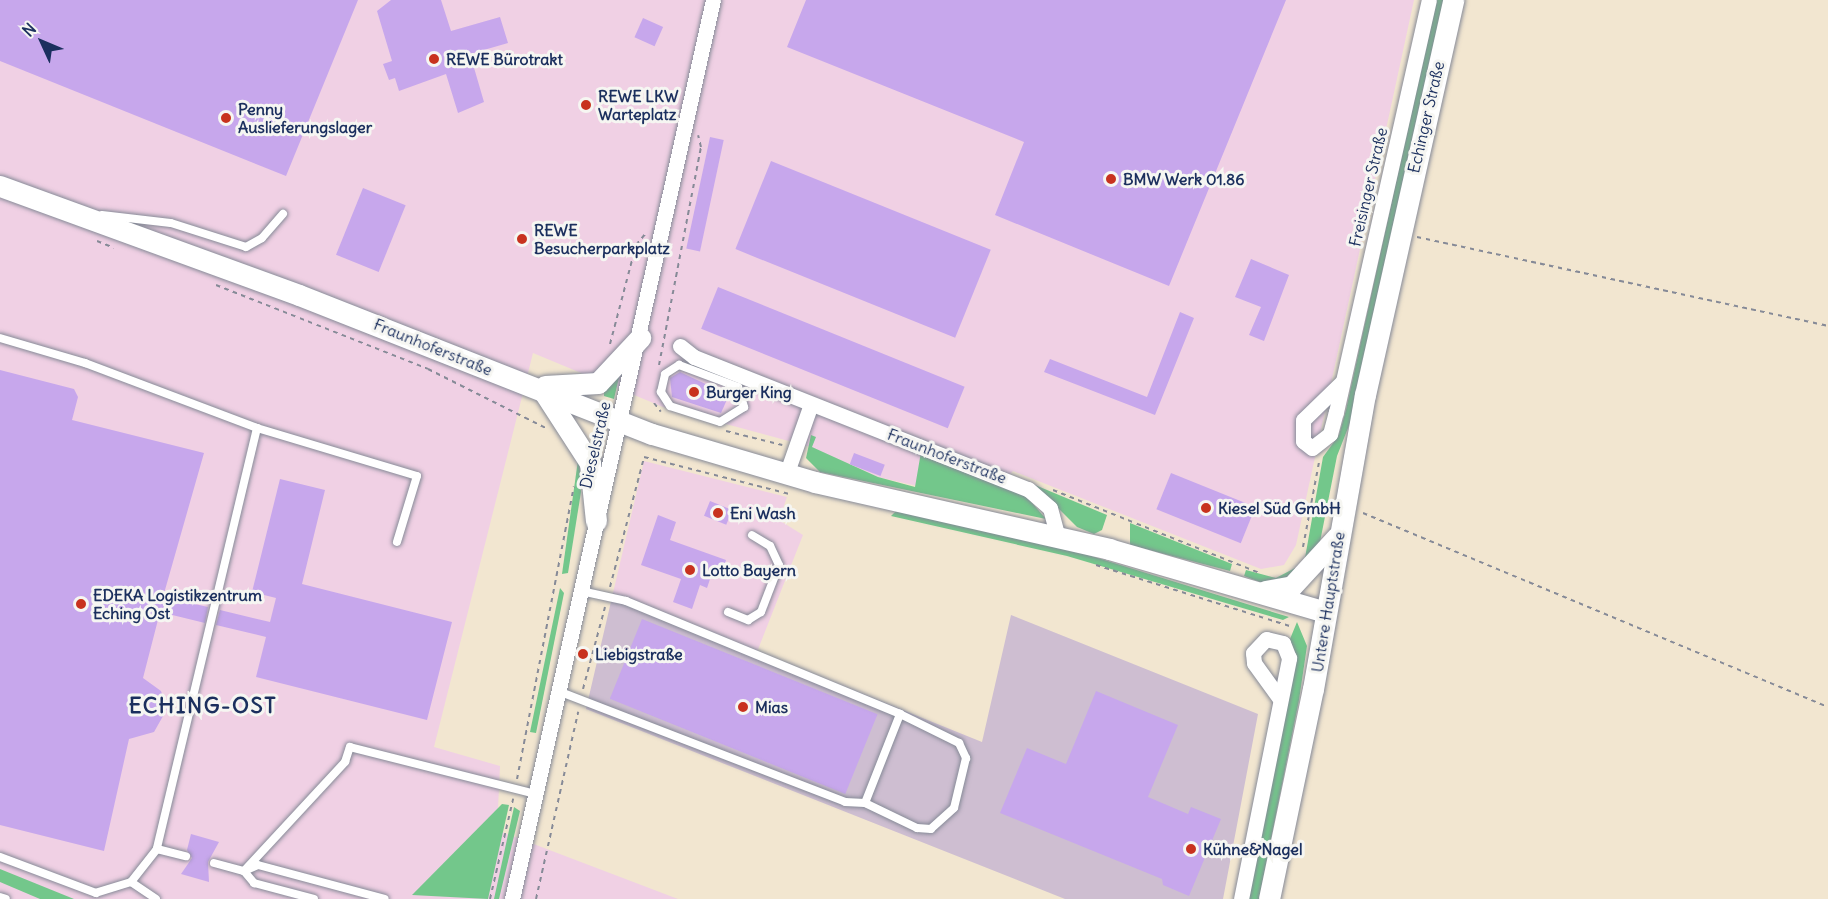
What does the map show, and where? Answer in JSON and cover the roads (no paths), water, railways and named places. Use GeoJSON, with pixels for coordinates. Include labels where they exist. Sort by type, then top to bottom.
{"type":"FeatureCollection","features":[{"type":"Feature","properties":{"kind":"main road","name":"Echinger Straße"},"geometry":{"type":"LineString","coordinates":[[1399,233],[1453,0]]}},
{"type":"Feature","properties":{"kind":"main road","name":"Fraunhoferstraße"},"geometry":{"type":"LineString","coordinates":[[0,186],[83,215],[520,382],[618,422],[786,475],[1057,535],[1326,612]]}},
{"type":"Feature","properties":{"kind":"main road","name":"Untere Hauptstraße"},"geometry":{"type":"LineString","coordinates":[[1269,899],[1326,612],[1344,505],[1399,233]]}},
{"type":"Feature","properties":{"kind":"main road"},"geometry":{"type":"LineString","coordinates":[[520,382],[558,388],[598,383],[640,338]]}},
{"type":"Feature","properties":{"kind":"main road"},"geometry":{"type":"LineString","coordinates":[[544,392],[590,463],[596,521]]}},
{"type":"Feature","properties":{"kind":"main road"},"geometry":{"type":"LineString","coordinates":[[1255,591],[1292,586],[1339,534]]}},
{"type":"Feature","properties":{"kind":"street","name":"Dieselstraße"},"geometry":{"type":"LineString","coordinates":[[512,899],[618,422],[640,338],[713,0]]}},
{"type":"Feature","properties":{"kind":"street","name":"Freisinger Straße"},"geometry":{"type":"LineString","coordinates":[[1342,382],[1430,0]]}},
{"type":"Feature","properties":{"kind":"street","name":"Fraunhoferstraße"},"geometry":{"type":"LineString","coordinates":[[680,346],[812,404],[1028,489],[1050,508],[1057,535]]}},
{"type":"Feature","properties":{"kind":"street"},"geometry":{"type":"LineString","coordinates":[[786,475],[812,404]]}},
{"type":"Feature","properties":{"kind":"street"},"geometry":{"type":"LineString","coordinates":[[1241,899],[1280,699]]}},
{"type":"Feature","properties":{"kind":"lane"},"geometry":{"type":"LineString","coordinates":[[83,215],[134,215],[246,247],[267,234],[283,214]]}},
{"type":"Feature","properties":{"kind":"lane"},"geometry":{"type":"LineString","coordinates":[[0,338],[84,363],[257,428],[417,476],[397,543]]}},
{"type":"Feature","properties":{"kind":"lane"},"geometry":{"type":"LineString","coordinates":[[679,365],[738,387],[744,407],[720,422],[670,406],[661,392],[665,374],[679,365]]}},
{"type":"Feature","properties":{"kind":"lane"},"geometry":{"type":"LineString","coordinates":[[0,857],[96,893],[131,882],[157,849],[257,428]]}},
{"type":"Feature","properties":{"kind":"lane"},"geometry":{"type":"LineString","coordinates":[[728,612],[748,620],[761,612],[779,566],[770,546],[752,535]]}},
{"type":"Feature","properties":{"kind":"lane"},"geometry":{"type":"LineString","coordinates":[[558,691],[844,802],[865,802],[917,828],[931,829],[954,808],[966,758],[959,743],[900,714],[609,594],[581,591]]}},
{"type":"Feature","properties":{"kind":"lane"},"geometry":{"type":"LineString","coordinates":[[865,802],[900,714]]}},
{"type":"Feature","properties":{"kind":"lane"},"geometry":{"type":"LineString","coordinates":[[244,871],[345,762],[350,747],[536,794]]}},
{"type":"Feature","properties":{"kind":"lane"},"geometry":{"type":"LineString","coordinates":[[157,849],[186,856]]}},
{"type":"Feature","properties":{"kind":"lane"},"geometry":{"type":"LineString","coordinates":[[214,863],[244,871],[254,883],[314,899]]}},
{"type":"Feature","properties":{"kind":"lane"},"geometry":{"type":"LineString","coordinates":[[244,871],[258,865],[385,899]]}},
{"type":"Feature","properties":{"kind":"lane"},"geometry":{"type":"LineString","coordinates":[[131,882],[156,899]]}},
{"type":"Feature","properties":{"kind":"lane"},"geometry":{"type":"LineString","coordinates":[[0,897],[6,899]]}},
{"type":"Feature","properties":{"kind":"place","name":"REWE Bürotrakt"},"geometry":{"type":"Point","coordinates":[434,59]}},
{"type":"Feature","properties":{"kind":"place","name":"REWE LKW Warteplatz"},"geometry":{"type":"Point","coordinates":[586,105]}},
{"type":"Feature","properties":{"kind":"place","name":"Penny Auslieferungslager"},"geometry":{"type":"Point","coordinates":[226,118]}},
{"type":"Feature","properties":{"kind":"place","name":"BMW Werk 01.86"},"geometry":{"type":"Point","coordinates":[1111,179]}},
{"type":"Feature","properties":{"kind":"place","name":"REWE Besucherparkplatz"},"geometry":{"type":"Point","coordinates":[522,239]}},
{"type":"Feature","properties":{"kind":"place","name":"Burger King"},"geometry":{"type":"Point","coordinates":[694,392]}},
{"type":"Feature","properties":{"kind":"place","name":"Kiesel Süd GmbH"},"geometry":{"type":"Point","coordinates":[1206,508]}},
{"type":"Feature","properties":{"kind":"place","name":"Eni Wash"},"geometry":{"type":"Point","coordinates":[718,513]}},
{"type":"Feature","properties":{"kind":"place","name":"Lotto Bayern"},"geometry":{"type":"Point","coordinates":[690,570]}},
{"type":"Feature","properties":{"kind":"place","name":"EDEKA Logistikzentrum Eching Ost"},"geometry":{"type":"Point","coordinates":[81,604]}},
{"type":"Feature","properties":{"kind":"place","name":"Liebigstraße"},"geometry":{"type":"Point","coordinates":[583,654]}},
{"type":"Feature","properties":{"kind":"place","name":"Mias"},"geometry":{"type":"Point","coordinates":[743,707]}},
{"type":"Feature","properties":{"kind":"place","name":"Kühne&Nagel"},"geometry":{"type":"Point","coordinates":[1191,849]}},
{"type":"Feature","properties":{"kind":"district","name":"ECHING-OST"},"geometry":{"type":"Point","coordinates":[203,706]}}]}
